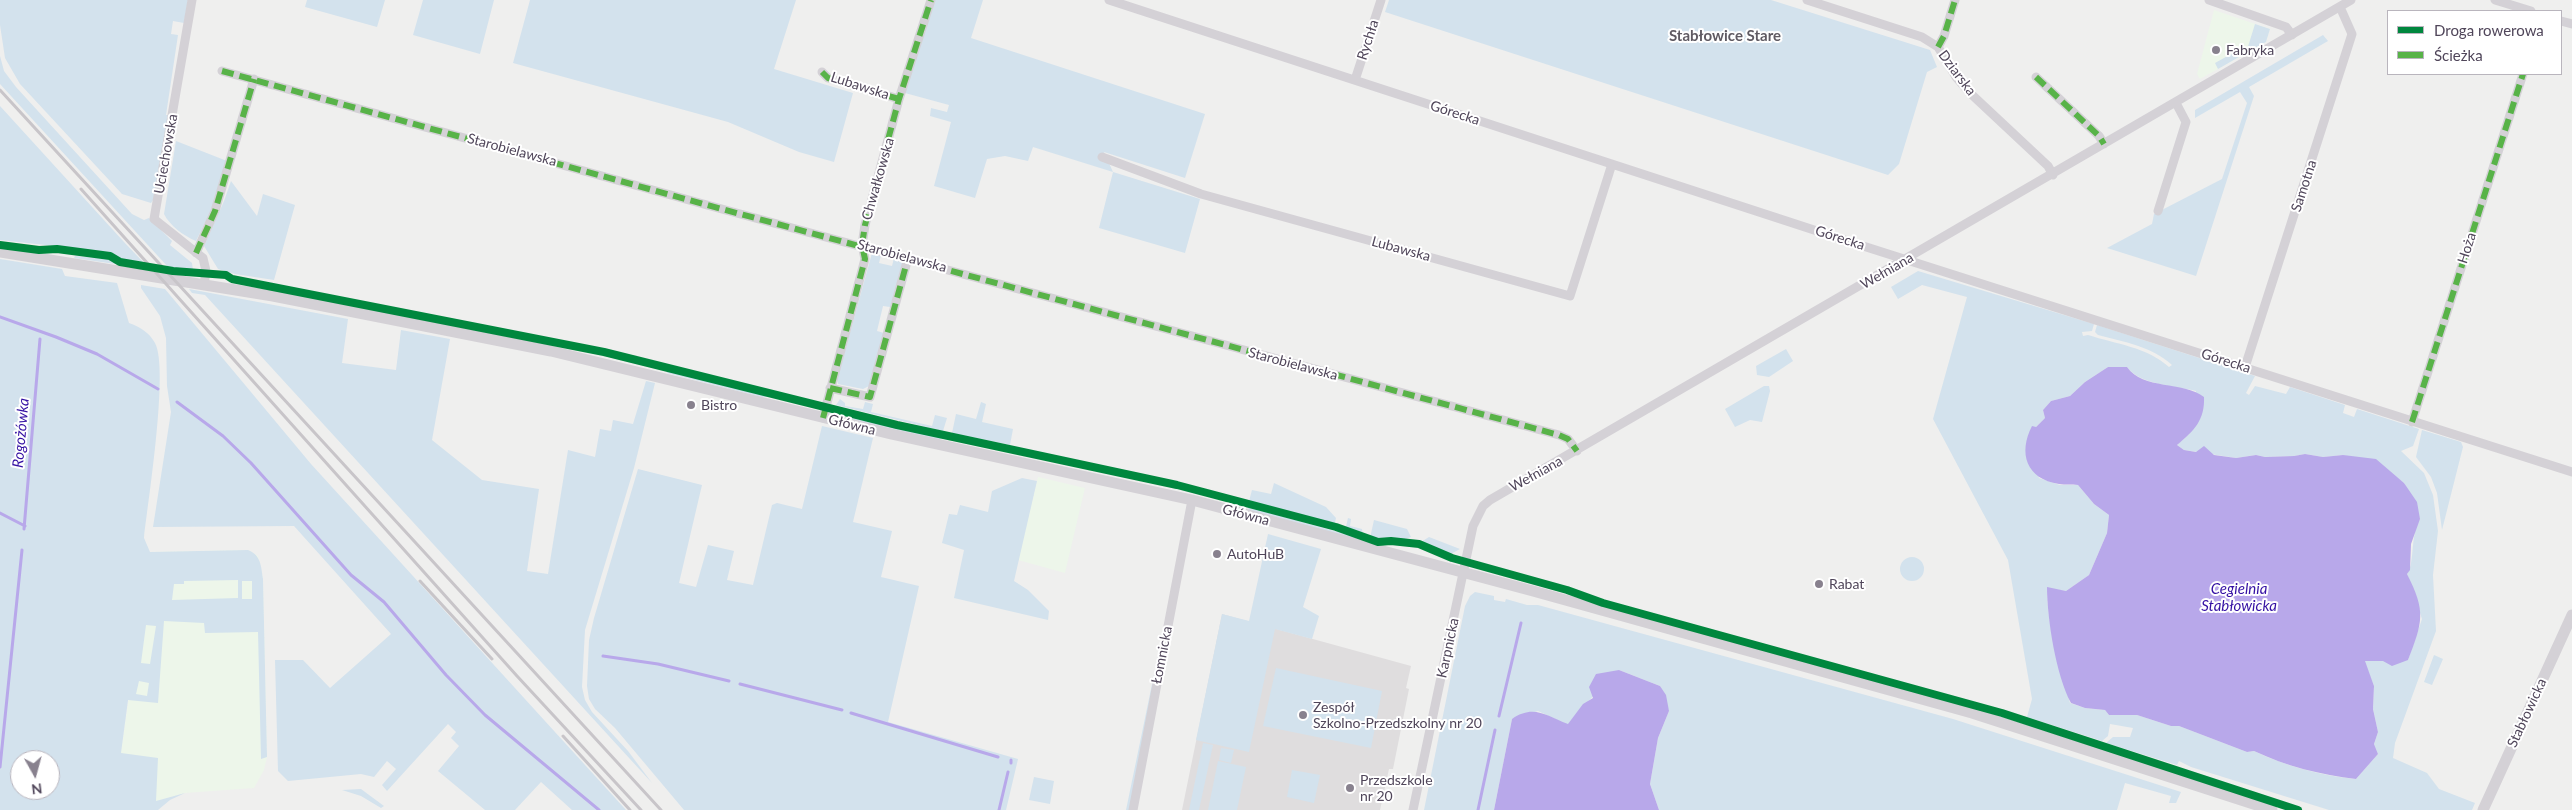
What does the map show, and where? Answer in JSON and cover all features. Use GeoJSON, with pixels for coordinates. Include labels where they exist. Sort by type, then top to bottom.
{"type":"FeatureCollection","features":[{"type":"Feature","properties":{"kind":"street","name":"Uciechowska"},"geometry":{"type":"LineString","coordinates":[[192,0],[154,219],[171,235],[196,253]]}},
{"type":"Feature","properties":{"kind":"street","name":"Chwałkowska"},"geometry":{"type":"LineString","coordinates":[[822,418],[865,259],[862,245],[899,100],[931,0]]}},
{"type":"Feature","properties":{"kind":"street","name":"Górecka"},"geometry":{"type":"LineString","coordinates":[[1109,0],[1906,260],[2572,472]]}},
{"type":"Feature","properties":{"kind":"street","name":"Rychła"},"geometry":{"type":"LineString","coordinates":[[1355,80],[1381,0]]}},
{"type":"Feature","properties":{"kind":"street","name":"Dziarska"},"geometry":{"type":"LineString","coordinates":[[1807,0],[1922,37],[1938,47],[1956,77],[1970,93],[2048,166],[2053,174]]}},
{"type":"Feature","properties":{"kind":"street"},"geometry":{"type":"LineString","coordinates":[[1938,47],[1944,36],[1955,0]]}},
{"type":"Feature","properties":{"kind":"street","name":"Wełniana"},"geometry":{"type":"LineString","coordinates":[[1464,574],[1474,522],[1483,506],[1490,500],[2352,0]]}},
{"type":"Feature","properties":{"kind":"street"},"geometry":{"type":"LineString","coordinates":[[2494,0],[2528,10]]}},
{"type":"Feature","properties":{"kind":"street"},"geometry":{"type":"LineString","coordinates":[[2214,1],[2286,27],[2292,35]]}},
{"type":"Feature","properties":{"kind":"street","name":"Samotna"},"geometry":{"type":"LineString","coordinates":[[2246,368],[2352,34],[2340,7]]}},
{"type":"Feature","properties":{"kind":"street","name":"Starobielawska"},"geometry":{"type":"LineString","coordinates":[[222,71],[688,198],[707,205],[862,245],[1560,435],[1568,439],[1576,451]]}},
{"type":"Feature","properties":{"kind":"street","name":"Lubawska"},"geometry":{"type":"LineString","coordinates":[[822,72],[828,78],[899,100]]}},
{"type":"Feature","properties":{"kind":"street","name":"Hoża"},"geometry":{"type":"LineString","coordinates":[[2412,422],[2523,75]]}},
{"type":"Feature","properties":{"kind":"street"},"geometry":{"type":"LineString","coordinates":[[2036,77],[2099,136],[2104,144]]}},
{"type":"Feature","properties":{"kind":"street"},"geometry":{"type":"LineString","coordinates":[[204,285],[206,267],[203,258],[196,253],[215,211],[254,80]]}},
{"type":"Feature","properties":{"kind":"street"},"geometry":{"type":"LineString","coordinates":[[2158,211],[2186,122],[2176,103]]}},
{"type":"Feature","properties":{"kind":"street","name":"Lubawska"},"geometry":{"type":"LineString","coordinates":[[1102,157],[1201,194],[1570,296],[1612,164]]}},
{"type":"Feature","properties":{"kind":"street","name":"Główna"},"geometry":{"type":"LineString","coordinates":[[0,252],[204,285],[560,353],[822,418],[1192,500],[1972,712],[2272,810]]}},
{"type":"Feature","properties":{"kind":"street"},"geometry":{"type":"LineString","coordinates":[[830,388],[870,397],[908,258]]}},
{"type":"Feature","properties":{"kind":"street","name":"Łomnicka"},"geometry":{"type":"LineString","coordinates":[[1133,810],[1192,500]]}},
{"type":"Feature","properties":{"kind":"street","name":"Karpnicka"},"geometry":{"type":"LineString","coordinates":[[1413,810],[1464,574]]}},
{"type":"Feature","properties":{"kind":"street","name":"Stabłowicka"},"geometry":{"type":"LineString","coordinates":[[2483,810],[2572,615]]}},
{"type":"Feature","properties":{"kind":"shaded area"},"geometry":{"type":"Polygon","coordinates":[[[0,0],[188,0],[184,23],[173,21],[171,34],[178,35],[166,115],[169,115],[154,199],[151,203],[122,194],[20,84],[5,58],[0,25],[0,0]]]}},
{"type":"Feature","properties":{"kind":"shaded area"},"geometry":{"type":"Polygon","coordinates":[[[307,0],[385,0],[377,27],[305,7],[307,0]]]}},
{"type":"Feature","properties":{"kind":"shaded area"},"geometry":{"type":"Polygon","coordinates":[[[423,0],[494,0],[480,54],[413,35],[423,0]]]}},
{"type":"Feature","properties":{"kind":"shaded area"},"geometry":{"type":"Polygon","coordinates":[[[530,0],[796,0],[774,69],[853,93],[834,162],[799,152],[728,122],[513,63],[530,0]]]}},
{"type":"Feature","properties":{"kind":"shaded area"},"geometry":{"type":"Polygon","coordinates":[[[935,0],[983,0],[971,38],[1205,114],[1185,178],[1104,152],[1113,172],[1033,147],[1028,161],[1005,156],[987,159],[975,198],[934,186],[951,122],[930,116],[931,108],[947,112],[949,105],[905,93],[935,0]]]}},
{"type":"Feature","properties":{"kind":"shaded area"},"geometry":{"type":"Polygon","coordinates":[[[1389,0],[1771,0],[1930,50],[1937,67],[1927,72],[1899,164],[1888,175],[1385,12],[1389,0]]]}},
{"type":"Feature","properties":{"kind":"shaded area"},"geometry":{"type":"Polygon","coordinates":[[[2214,10],[2270,29],[2266,42],[2200,79],[2197,74],[2214,10]]]}},
{"type":"Feature","properties":{"kind":"shaded area"},"geometry":{"type":"Polygon","coordinates":[[[2255,24],[2270,29],[2266,42],[2246,53],[2255,24]]]}},
{"type":"Feature","properties":{"kind":"shaded area"},"geometry":{"type":"Polygon","coordinates":[[[2323,35],[2328,41],[2249,87],[2254,96],[2196,276],[2107,248],[2152,224],[2154,214],[2222,179],[2247,103],[2240,92],[2195,118],[2195,110],[2323,35]]]}},
{"type":"Feature","properties":{"kind":"shaded area"},"geometry":{"type":"Polygon","coordinates":[[[2233,53],[2237,53],[2239,57],[2218,69],[2215,63],[2233,53]]]}},
{"type":"Feature","properties":{"kind":"shaded area"},"geometry":{"type":"Polygon","coordinates":[[[0,56],[4,71],[16,87],[132,214],[144,220],[149,218],[172,241],[170,245],[192,263],[193,270],[168,267],[0,84],[0,56]]]}},
{"type":"Feature","properties":{"kind":"shaded area"},"geometry":{"type":"Polygon","coordinates":[[[0,106],[144,263],[118,259],[109,252],[0,240],[0,106]]]}},
{"type":"Feature","properties":{"kind":"shaded area"},"geometry":{"type":"Polygon","coordinates":[[[176,141],[227,161],[216,201],[196,241],[178,230],[164,214],[176,141]]]}},
{"type":"Feature","properties":{"kind":"shaded area"},"geometry":{"type":"Polygon","coordinates":[[[1113,172],[1200,199],[1185,253],[1099,228],[1113,172]]]}},
{"type":"Feature","properties":{"kind":"shaded area"},"geometry":{"type":"Polygon","coordinates":[[[231,181],[257,216],[263,194],[295,205],[274,280],[235,274],[218,269],[204,246],[231,181]]]}},
{"type":"Feature","properties":{"kind":"shaded area"},"geometry":{"type":"Polygon","coordinates":[[[872,253],[881,255],[879,263],[892,266],[894,258],[900,260],[903,265],[890,307],[883,306],[877,331],[884,333],[869,386],[863,389],[838,384],[837,380],[872,253]]]}},
{"type":"Feature","properties":{"kind":"shaded area"},"geometry":{"type":"Polygon","coordinates":[[[75,256],[109,259],[116,262],[115,264],[74,258],[75,256]]]}},
{"type":"Feature","properties":{"kind":"shaded area"},"geometry":{"type":"Polygon","coordinates":[[[0,259],[62,269],[65,276],[117,283],[129,323],[144,330],[155,343],[159,357],[159,407],[144,538],[150,552],[248,550],[256,555],[261,565],[263,579],[267,757],[261,759],[258,632],[205,633],[204,623],[164,621],[158,703],[128,700],[121,753],[158,758],[156,801],[185,793],[170,800],[158,810],[0,810],[0,259]],[[238,580],[184,581],[184,584],[174,584],[172,600],[238,598],[238,580]],[[242,581],[242,599],[252,599],[252,581],[242,581]],[[146,625],[141,663],[150,664],[156,626],[146,625]],[[139,681],[136,694],[147,696],[149,683],[139,681]]]}},
{"type":"Feature","properties":{"kind":"shaded area"},"geometry":{"type":"Polygon","coordinates":[[[1918,271],[2094,324],[2092,331],[2082,332],[2083,336],[2088,335],[2141,350],[2169,367],[2172,365],[2155,353],[2098,335],[2095,332],[2097,325],[2255,376],[2246,393],[2249,395],[2255,386],[2286,394],[2290,387],[2345,405],[2343,413],[2354,417],[2357,409],[2419,429],[2413,446],[2401,451],[2424,473],[2433,495],[2438,531],[2433,575],[2436,631],[2395,743],[2393,758],[2427,773],[2439,789],[2475,803],[2472,810],[2329,810],[2191,767],[2179,761],[2177,765],[2106,743],[2113,737],[2130,737],[2133,728],[2110,724],[2108,736],[2102,741],[2027,717],[2032,699],[2008,560],[1933,419],[1967,297],[1922,285],[1898,299],[1891,287],[1918,271]],[[2108,367],[2085,382],[2070,396],[2051,401],[2043,410],[2045,418],[2031,432],[2027,442],[2039,478],[2060,485],[2078,485],[2094,504],[2109,515],[2107,533],[2089,575],[2066,591],[2047,588],[2051,632],[2070,703],[2085,708],[2105,710],[2109,715],[2137,715],[2171,726],[2179,726],[2247,752],[2254,751],[2291,766],[2317,773],[2356,779],[2378,754],[2374,744],[2378,732],[2373,709],[2374,686],[2364,661],[2408,660],[2422,619],[2407,574],[2411,564],[2415,533],[2420,519],[2404,483],[2392,474],[2343,455],[2323,457],[2305,454],[2265,457],[2256,455],[2236,458],[2184,450],[2177,445],[2189,434],[2196,391],[2159,384],[2140,378],[2127,367],[2108,367]]]}},
{"type":"Feature","properties":{"kind":"shaded area"},"geometry":{"type":"Polygon","coordinates":[[[141,285],[165,289],[311,464],[626,810],[572,810],[541,782],[515,810],[485,810],[438,771],[459,746],[451,738],[456,732],[448,724],[387,791],[382,785],[396,769],[387,761],[374,777],[361,774],[288,781],[278,771],[275,660],[303,660],[330,688],[391,634],[294,526],[153,527],[171,412],[167,386],[166,338],[160,316],[141,288],[141,285]]]}},
{"type":"Feature","properties":{"kind":"shaded area"},"geometry":{"type":"Polygon","coordinates":[[[189,289],[348,319],[342,363],[396,370],[401,330],[450,339],[432,440],[482,480],[539,489],[527,571],[548,574],[568,450],[595,457],[600,429],[611,431],[613,420],[633,424],[646,381],[655,383],[634,468],[585,630],[582,687],[585,700],[592,712],[628,751],[652,783],[205,295],[192,293],[189,289]]]}},
{"type":"Feature","properties":{"kind":"shaded area"},"geometry":{"type":"Polygon","coordinates":[[[1786,349],[1793,361],[1769,377],[1757,375],[1756,366],[1786,349]]]}},
{"type":"Feature","properties":{"kind":"shaded area"},"geometry":{"type":"Polygon","coordinates":[[[666,369],[776,397],[762,397],[667,373],[666,369]]]}},
{"type":"Feature","properties":{"kind":"shaded area"},"geometry":{"type":"Polygon","coordinates":[[[1764,386],[1769,386],[1770,391],[1762,422],[1750,420],[1735,427],[1725,409],[1764,386]]]}},
{"type":"Feature","properties":{"kind":"shaded area"},"geometry":{"type":"Polygon","coordinates":[[[840,399],[845,403],[845,406],[863,409],[865,402],[873,404],[871,412],[932,426],[935,415],[947,418],[943,431],[836,405],[840,399]]]}},
{"type":"Feature","properties":{"kind":"shaded area"},"geometry":{"type":"Polygon","coordinates":[[[981,402],[986,404],[982,422],[1013,429],[1010,445],[952,433],[956,414],[976,419],[981,402]]]}},
{"type":"Feature","properties":{"kind":"shaded area"},"geometry":{"type":"Polygon","coordinates":[[[847,415],[942,438],[939,440],[846,418],[847,415]]]}},
{"type":"Feature","properties":{"kind":"shaded area"},"geometry":{"type":"Polygon","coordinates":[[[822,426],[873,438],[853,522],[892,531],[881,577],[919,586],[888,722],[1018,759],[1006,810],[684,810],[615,728],[595,709],[589,699],[587,686],[589,640],[638,469],[702,485],[679,583],[696,587],[708,545],[734,551],[727,580],[753,585],[772,505],[777,503],[802,509],[822,426]]]}},
{"type":"Feature","properties":{"kind":"shaded area"},"geometry":{"type":"Polygon","coordinates":[[[2422,430],[2461,442],[2463,447],[2442,530],[2437,493],[2431,477],[2416,457],[2422,430]]]}},
{"type":"Feature","properties":{"kind":"shaded area"},"geometry":{"type":"Polygon","coordinates":[[[1038,477],[1085,488],[1065,573],[1018,560],[1038,477]]]}},
{"type":"Feature","properties":{"kind":"shaded area"},"geometry":{"type":"Polygon","coordinates":[[[1022,478],[1037,481],[1014,581],[1028,590],[1049,611],[1048,620],[954,598],[964,550],[942,543],[949,514],[957,515],[960,505],[988,512],[992,491],[1022,478]]]}},
{"type":"Feature","properties":{"kind":"shaded area"},"geometry":{"type":"Polygon","coordinates":[[[1274,483],[1326,507],[1336,518],[1334,527],[1255,505],[1249,501],[1252,490],[1271,494],[1274,483]]]}},
{"type":"Feature","properties":{"kind":"shaded area"},"geometry":{"type":"Polygon","coordinates":[[[1246,506],[1362,539],[1359,540],[1249,510],[1246,506]]]}},
{"type":"Feature","properties":{"kind":"shaded area"},"geometry":{"type":"Polygon","coordinates":[[[1348,518],[1351,519],[1350,526],[1362,529],[1363,536],[1345,531],[1348,518]]]}},
{"type":"Feature","properties":{"kind":"shaded area"},"geometry":{"type":"Polygon","coordinates":[[[1374,520],[1407,529],[1411,537],[1405,539],[1370,538],[1374,520]]]}},
{"type":"Feature","properties":{"kind":"shaded area"},"geometry":{"type":"Polygon","coordinates":[[[1268,534],[1321,549],[1303,607],[1319,616],[1312,639],[1275,629],[1249,752],[1196,740],[1222,614],[1249,621],[1268,534]]]}},
{"type":"Feature","properties":{"kind":"shaded area"},"geometry":{"type":"Polygon","coordinates":[[[1429,537],[1460,549],[1449,555],[1421,542],[1429,537]]]}},
{"type":"Feature","properties":{"kind":"shaded area"},"geometry":{"type":"Polygon","coordinates":[[[248,550],[258,556],[263,579],[267,757],[264,770],[254,788],[185,793],[127,810],[117,779],[150,552],[248,550]]]}},
{"type":"Feature","properties":{"kind":"shaded area"},"geometry":{"type":"Polygon","coordinates":[[[1912,557],[1917,558],[1923,564],[1923,574],[1917,580],[1912,581],[1907,580],[1901,574],[1900,569],[1901,564],[1907,558],[1912,557]]]}},
{"type":"Feature","properties":{"kind":"shaded area"},"geometry":{"type":"Polygon","coordinates":[[[1475,592],[1494,596],[1494,600],[1505,602],[1506,599],[1527,605],[1538,605],[1953,719],[2181,792],[2176,803],[2169,803],[2171,796],[2125,783],[2117,810],[1659,810],[1650,784],[1658,738],[1669,711],[1660,686],[1619,670],[1586,703],[1568,725],[1538,711],[1512,719],[1494,810],[1424,810],[1465,606],[1470,596],[1475,592]]]}},
{"type":"Feature","properties":{"kind":"shaded area","name":"Zespół Szkolno-Przedszkolny nr 20"},"geometry":{"type":"Polygon","coordinates":[[[1222,614],[1411,666],[1406,688],[1409,689],[1393,769],[1389,769],[1380,810],[1182,810],[1222,614]]]}},
{"type":"Feature","properties":{"kind":"shaded area"},"geometry":{"type":"Polygon","coordinates":[[[2434,655],[2443,659],[2432,685],[2424,682],[2434,655]]]}},
{"type":"Feature","properties":{"kind":"shaded area"},"geometry":{"type":"Polygon","coordinates":[[[1157,660],[1132,810],[1126,810],[1157,660]]]}},
{"type":"Feature","properties":{"kind":"shaded area"},"geometry":{"type":"Polygon","coordinates":[[[1276,668],[1382,691],[1371,748],[1263,726],[1276,668]]]}},
{"type":"Feature","properties":{"kind":"shaded area"},"geometry":{"type":"Polygon","coordinates":[[[1203,743],[1213,745],[1199,810],[1189,810],[1203,743]]]}},
{"type":"Feature","properties":{"kind":"shaded area"},"geometry":{"type":"Polygon","coordinates":[[[1221,748],[1234,750],[1231,763],[1219,760],[1221,748]]]}},
{"type":"Feature","properties":{"kind":"shaded area"},"geometry":{"type":"Polygon","coordinates":[[[1218,761],[1246,767],[1237,810],[1208,810],[1218,761]]]}},
{"type":"Feature","properties":{"kind":"shaded area"},"geometry":{"type":"Polygon","coordinates":[[[1292,770],[1320,775],[1314,803],[1287,797],[1292,770]]]}},
{"type":"Feature","properties":{"kind":"shaded area"},"geometry":{"type":"Polygon","coordinates":[[[1034,777],[1054,781],[1050,804],[1029,800],[1034,777]]]}},
{"type":"Feature","properties":{"kind":"shaded area"},"geometry":{"type":"Polygon","coordinates":[[[361,789],[384,806],[381,808],[361,796],[342,790],[361,789]]]}},
{"type":"Feature","properties":{"kind":"water","name":"Cegielnia Stabłowicka"},"geometry":{"type":"Polygon","coordinates":[[[2108,367],[2127,367],[2143,379],[2185,389],[2204,397],[2203,412],[2200,419],[2189,435],[2177,445],[2184,450],[2196,452],[2204,446],[2214,455],[2236,458],[2256,455],[2265,457],[2305,454],[2323,457],[2343,455],[2376,459],[2404,483],[2417,502],[2420,519],[2411,544],[2410,570],[2407,574],[2420,607],[2417,636],[2408,660],[2392,666],[2383,661],[2365,661],[2374,686],[2373,709],[2378,732],[2374,744],[2378,754],[2356,779],[2330,775],[2291,765],[2254,751],[2247,752],[2179,726],[2171,726],[2137,715],[2109,715],[2105,710],[2085,708],[2071,703],[2061,677],[2053,646],[2047,587],[2066,591],[2089,575],[2107,533],[2109,515],[2094,504],[2078,485],[2059,484],[2039,477],[2032,471],[2028,463],[2026,446],[2032,426],[2036,427],[2045,418],[2043,410],[2051,401],[2070,396],[2085,382],[2108,367]]]}},
{"type":"Feature","properties":{"kind":"water"},"geometry":{"type":"Polygon","coordinates":[[[1619,670],[1660,686],[1666,695],[1669,711],[1658,738],[1650,784],[1659,810],[1494,810],[1512,719],[1527,712],[1534,712],[1568,724],[1583,704],[1593,698],[1589,687],[1596,674],[1619,670]]]}},
{"type":"Feature","properties":{"kind":"waterway"},"geometry":{"type":"LineString","coordinates":[[0,317],[97,354],[158,389]]}},
{"type":"Feature","properties":{"kind":"waterway","name":"Rogożówka"},"geometry":{"type":"LineString","coordinates":[[24,529],[40,339]]}},
{"type":"Feature","properties":{"kind":"waterway"},"geometry":{"type":"LineString","coordinates":[[177,402],[223,436],[251,463],[351,575],[384,602],[446,675],[485,715],[599,810]]}},
{"type":"Feature","properties":{"kind":"waterway"},"geometry":{"type":"LineString","coordinates":[[0,513],[25,526]]}},
{"type":"Feature","properties":{"kind":"waterway","name":"Rogożówka"},"geometry":{"type":"LineString","coordinates":[[0,767],[22,550]]}},
{"type":"Feature","properties":{"kind":"waterway"},"geometry":{"type":"LineString","coordinates":[[1499,716],[1521,623]]}},
{"type":"Feature","properties":{"kind":"waterway"},"geometry":{"type":"LineString","coordinates":[[603,656],[658,664],[729,681]]}},
{"type":"Feature","properties":{"kind":"waterway"},"geometry":{"type":"LineString","coordinates":[[740,684],[842,710]]}},
{"type":"Feature","properties":{"kind":"waterway"},"geometry":{"type":"LineString","coordinates":[[851,713],[998,757]]}},
{"type":"Feature","properties":{"kind":"waterway"},"geometry":{"type":"LineString","coordinates":[[1478,810],[1495,730]]}},
{"type":"Feature","properties":{"kind":"waterway"},"geometry":{"type":"LineString","coordinates":[[999,810],[1008,772]]}},
{"type":"Feature","properties":{"kind":"railway"},"geometry":{"type":"LineString","coordinates":[[0,90],[661,810]]}},
{"type":"Feature","properties":{"kind":"railway"},"geometry":{"type":"LineString","coordinates":[[81,189],[517,676],[641,810]]}},
{"type":"Feature","properties":{"kind":"railway"},"geometry":{"type":"LineString","coordinates":[[420,581],[492,659]]}},
{"type":"Feature","properties":{"kind":"railway"},"geometry":{"type":"LineString","coordinates":[[563,736],[630,810]]}},
{"type":"Feature","properties":{"kind":"marked path"},"geometry":{"type":"LineString","coordinates":[[823,418],[865,259],[862,245],[865,225],[899,99],[931,0]]}},
{"type":"Feature","properties":{"kind":"marked path"},"geometry":{"type":"LineString","coordinates":[[1938,47],[1944,36],[1955,0]]}},
{"type":"Feature","properties":{"kind":"marked path"},"geometry":{"type":"LineString","coordinates":[[222,71],[707,205],[1559,435],[1568,439],[1577,451]]}},
{"type":"Feature","properties":{"kind":"marked path"},"geometry":{"type":"LineString","coordinates":[[822,72],[828,78],[899,99]]}},
{"type":"Feature","properties":{"kind":"marked path"},"geometry":{"type":"LineString","coordinates":[[2412,422],[2523,75]]}},
{"type":"Feature","properties":{"kind":"marked path"},"geometry":{"type":"LineString","coordinates":[[2036,77],[2099,136],[2104,144]]}},
{"type":"Feature","properties":{"kind":"marked path"},"geometry":{"type":"LineString","coordinates":[[196,253],[215,211],[254,79]]}},
{"type":"Feature","properties":{"kind":"marked path"},"geometry":{"type":"LineString","coordinates":[[830,388],[870,397],[908,258]]}},
{"type":"Feature","properties":{"kind":"cycle path"},"geometry":{"type":"LineString","coordinates":[[0,245],[39,250],[57,249],[110,256],[120,262],[173,271],[226,275],[232,279],[604,352],[897,425],[1177,485],[1336,527],[1378,542],[1391,541],[1419,544],[1452,558],[1567,590],[1603,603],[2002,713],[2298,810]]}},
{"type":"Feature","properties":{"kind":"place","name":"Fabryka"},"geometry":{"type":"Point","coordinates":[2216,50]}},
{"type":"Feature","properties":{"kind":"place","name":"Bistro"},"geometry":{"type":"Point","coordinates":[691,405]}},
{"type":"Feature","properties":{"kind":"place","name":"AutoHuB"},"geometry":{"type":"Point","coordinates":[1217,554]}},
{"type":"Feature","properties":{"kind":"place","name":"Rabat"},"geometry":{"type":"Point","coordinates":[1819,584]}},
{"type":"Feature","properties":{"kind":"place","name":"Zespół Szkolno-Przedszkolny nr 20"},"geometry":{"type":"Point","coordinates":[1303,715]}},
{"type":"Feature","properties":{"kind":"place","name":"Przedszkole nr 20"},"geometry":{"type":"Point","coordinates":[1350,788]}},
{"type":"Feature","properties":{"kind":"district","name":"Stabłowice Stare"},"geometry":{"type":"Point","coordinates":[1725,36]}}]}
